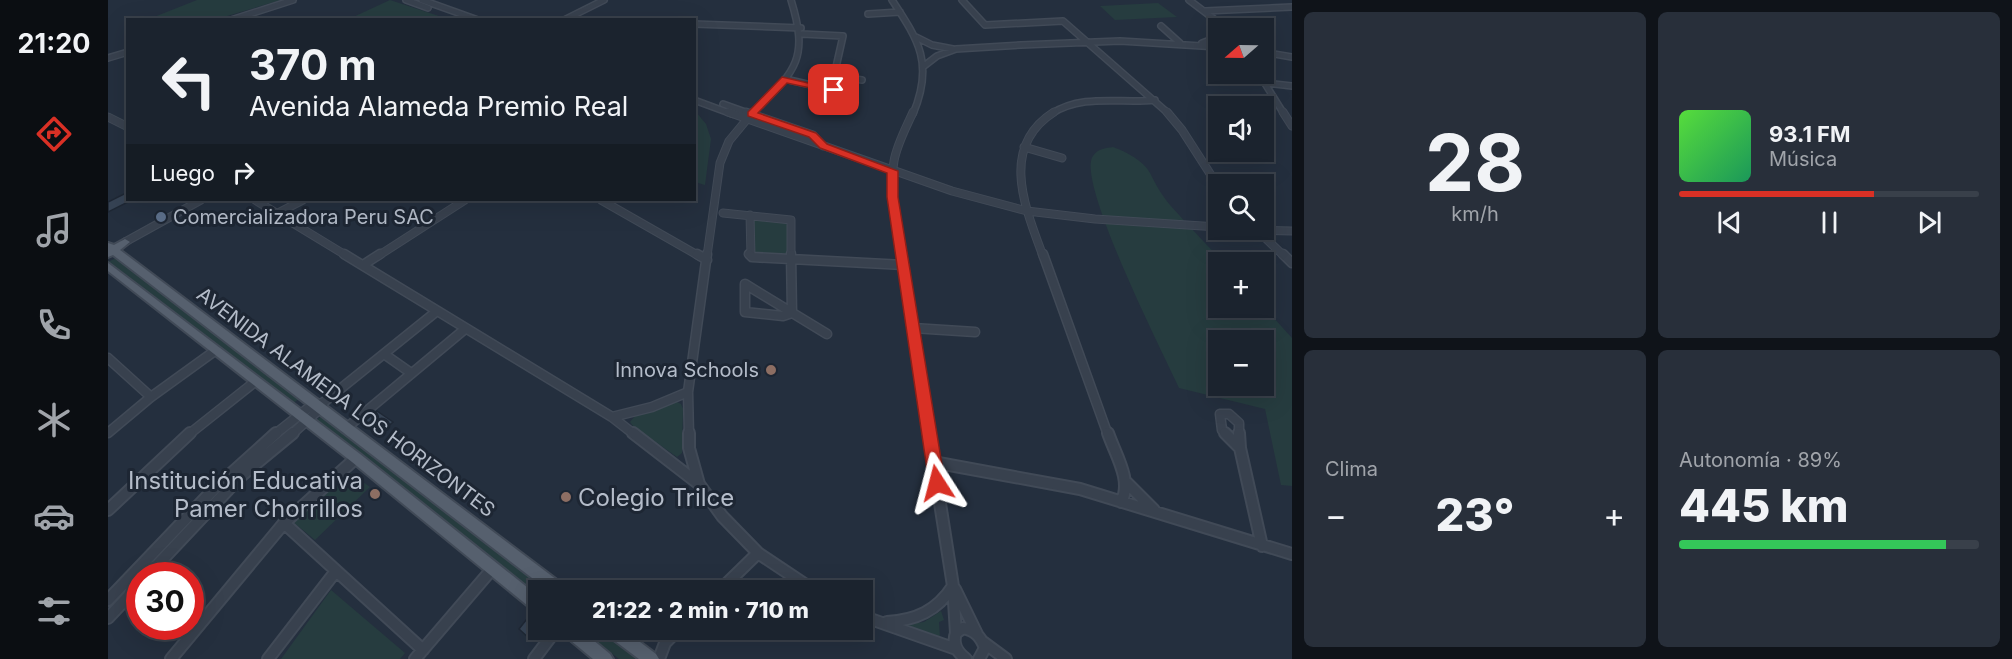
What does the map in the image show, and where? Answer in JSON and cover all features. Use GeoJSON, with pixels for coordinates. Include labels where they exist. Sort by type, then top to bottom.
{"type":"FeatureCollection","features":[{"type":"Feature","properties":{"kind":"main road"},"geometry":{"type":"LineString","coordinates":[[109,248],[125,242]]}},
{"type":"Feature","properties":{"kind":"main road","name":"AVENIDA ALAMEDA LOS HORIZONTES"},"geometry":{"type":"LineString","coordinates":[[109,248],[319,405],[345,429],[545,580]]}},
{"type":"Feature","properties":{"kind":"main road","name":"AVENIDA ALAMEDA LOS HORIZONTES"},"geometry":{"type":"LineString","coordinates":[[108,266],[356,458],[528,597]]}},
{"type":"Feature","properties":{"kind":"main road"},"geometry":{"type":"LineString","coordinates":[[581,640],[605,659]]}},
{"type":"Feature","properties":{"kind":"main road"},"geometry":{"type":"LineString","coordinates":[[625,640],[651,659]]}},
{"type":"Feature","properties":{"kind":"street"},"geometry":{"type":"LineString","coordinates":[[237,18],[294,0]]}},
{"type":"Feature","properties":{"kind":"street"},"geometry":{"type":"LineString","coordinates":[[406,0],[456,18]]}},
{"type":"Feature","properties":{"kind":"street"},"geometry":{"type":"LineString","coordinates":[[422,0],[472,18]]}},
{"type":"Feature","properties":{"kind":"street"},"geometry":{"type":"LineString","coordinates":[[568,18],[604,0]]}},
{"type":"Feature","properties":{"kind":"street"},"geometry":{"type":"LineString","coordinates":[[699,484],[689,448],[688,392],[722,152],[749,116],[785,79],[799,52],[802,31],[791,0]]}},
{"type":"Feature","properties":{"kind":"street"},"geometry":{"type":"LineString","coordinates":[[892,0],[916,38],[924,66],[921,96],[898,148],[892,171],[893,197],[953,586],[956,649]]}},
{"type":"Feature","properties":{"kind":"street"},"geometry":{"type":"LineString","coordinates":[[962,0],[985,25],[1065,22],[1169,114],[1186,134],[1209,174]]}},
{"type":"Feature","properties":{"kind":"street"},"geometry":{"type":"LineString","coordinates":[[1190,0],[1212,18]]}},
{"type":"Feature","properties":{"kind":"street"},"geometry":{"type":"LineString","coordinates":[[1204,11],[1292,7]]}},
{"type":"Feature","properties":{"kind":"street"},"geometry":{"type":"LineString","coordinates":[[868,14],[900,12]]}},
{"type":"Feature","properties":{"kind":"street"},"geometry":{"type":"LineString","coordinates":[[696,24],[842,34],[840,55],[834,76],[826,89]]}},
{"type":"Feature","properties":{"kind":"street"},"geometry":{"type":"LineString","coordinates":[[1161,26],[1180,43]]}},
{"type":"Feature","properties":{"kind":"street"},"geometry":{"type":"LineString","coordinates":[[916,38],[932,45],[956,50]]}},
{"type":"Feature","properties":{"kind":"street"},"geometry":{"type":"LineString","coordinates":[[924,66],[937,56],[956,50],[1085,42],[1149,41],[1208,46]]}},
{"type":"Feature","properties":{"kind":"street"},"geometry":{"type":"LineString","coordinates":[[1196,44],[1208,41]]}},
{"type":"Feature","properties":{"kind":"street"},"geometry":{"type":"LineString","coordinates":[[108,58],[126,53]]}},
{"type":"Feature","properties":{"kind":"street"},"geometry":{"type":"LineString","coordinates":[[1274,54],[1292,57]]}},
{"type":"Feature","properties":{"kind":"street"},"geometry":{"type":"LineString","coordinates":[[834,76],[862,81]]}},
{"type":"Feature","properties":{"kind":"street"},"geometry":{"type":"LineString","coordinates":[[785,79],[855,95]]}},
{"type":"Feature","properties":{"kind":"street"},"geometry":{"type":"LineString","coordinates":[[1266,84],[1292,126]]}},
{"type":"Feature","properties":{"kind":"street"},"geometry":{"type":"LineString","coordinates":[[1274,84],[1292,86]]}},
{"type":"Feature","properties":{"kind":"street"},"geometry":{"type":"LineString","coordinates":[[696,96],[892,171],[952,191],[1027,211],[1095,219],[1208,226]]}},
{"type":"Feature","properties":{"kind":"street"},"geometry":{"type":"LineString","coordinates":[[1121,502],[1126,494],[1125,480],[1027,211],[1020,182],[1024,147],[1034,127],[1051,112],[1096,101],[1155,100]]}},
{"type":"Feature","properties":{"kind":"street"},"geometry":{"type":"LineString","coordinates":[[696,101],[749,116]]}},
{"type":"Feature","properties":{"kind":"street"},"geometry":{"type":"LineString","coordinates":[[1140,101],[1169,114]]}},
{"type":"Feature","properties":{"kind":"street"},"geometry":{"type":"LineString","coordinates":[[108,117],[126,126]]}},
{"type":"Feature","properties":{"kind":"street"},"geometry":{"type":"LineString","coordinates":[[1024,147],[1062,158]]}},
{"type":"Feature","properties":{"kind":"street"},"geometry":{"type":"LineString","coordinates":[[125,242],[199,201]]}},
{"type":"Feature","properties":{"kind":"street"},"geometry":{"type":"LineString","coordinates":[[257,201],[612,417],[699,484],[722,516],[758,553],[798,580]]}},
{"type":"Feature","properties":{"kind":"street"},"geometry":{"type":"LineString","coordinates":[[278,213],[301,201]]}},
{"type":"Feature","properties":{"kind":"street"},"geometry":{"type":"LineString","coordinates":[[363,265],[463,201]]}},
{"type":"Feature","properties":{"kind":"street"},"geometry":{"type":"LineString","coordinates":[[603,201],[707,260]]}},
{"type":"Feature","properties":{"kind":"street"},"geometry":{"type":"LineString","coordinates":[[723,213],[791,220],[792,313]]}},
{"type":"Feature","properties":{"kind":"street"},"geometry":{"type":"LineString","coordinates":[[750,215],[750,256],[904,265]]}},
{"type":"Feature","properties":{"kind":"street"},"geometry":{"type":"LineString","coordinates":[[1274,230],[1292,231]]}},
{"type":"Feature","properties":{"kind":"street"},"geometry":{"type":"LineString","coordinates":[[1268,240],[1292,263]]}},
{"type":"Feature","properties":{"kind":"street"},"geometry":{"type":"LineString","coordinates":[[792,313],[783,316],[745,312],[745,284],[827,334]]}},
{"type":"Feature","properties":{"kind":"street"},"geometry":{"type":"LineString","coordinates":[[108,600],[233,470],[303,418],[437,311]]}},
{"type":"Feature","properties":{"kind":"street"},"geometry":{"type":"LineString","coordinates":[[913,328],[975,332]]}},
{"type":"Feature","properties":{"kind":"street"},"geometry":{"type":"LineString","coordinates":[[345,429],[465,329]]}},
{"type":"Feature","properties":{"kind":"street"},"geometry":{"type":"LineString","coordinates":[[108,433],[151,397],[216,350]]}},
{"type":"Feature","properties":{"kind":"street"},"geometry":{"type":"LineString","coordinates":[[384,354],[411,373]]}},
{"type":"Feature","properties":{"kind":"street"},"geometry":{"type":"LineString","coordinates":[[108,358],[151,397]]}},
{"type":"Feature","properties":{"kind":"street"},"geometry":{"type":"LineString","coordinates":[[108,510],[195,428],[256,381]]}},
{"type":"Feature","properties":{"kind":"street"},"geometry":{"type":"LineString","coordinates":[[612,417],[652,407],[688,392]]}},
{"type":"Feature","properties":{"kind":"street"},"geometry":{"type":"LineString","coordinates":[[160,562],[241,476],[303,418]]}},
{"type":"Feature","properties":{"kind":"street"},"geometry":{"type":"LineString","coordinates":[[1240,448],[1262,546]]}},
{"type":"Feature","properties":{"kind":"street"},"geometry":{"type":"LineString","coordinates":[[171,659],[284,523],[356,458]]}},
{"type":"Feature","properties":{"kind":"street"},"geometry":{"type":"LineString","coordinates":[[933,462],[1080,489],[1292,554]]}},
{"type":"Feature","properties":{"kind":"street"},"geometry":{"type":"LineString","coordinates":[[1125,480],[1157,513]]}},
{"type":"Feature","properties":{"kind":"street"},"geometry":{"type":"LineString","coordinates":[[284,523],[336,571],[419,655],[493,568]]}},
{"type":"Feature","properties":{"kind":"street"},"geometry":{"type":"LineString","coordinates":[[730,580],[758,553]]}},
{"type":"Feature","properties":{"kind":"street"},"geometry":{"type":"LineString","coordinates":[[268,659],[336,571]]}},
{"type":"Feature","properties":{"kind":"street"},"geometry":{"type":"LineString","coordinates":[[882,623],[917,618],[932,611],[944,601],[953,586]]}},
{"type":"Feature","properties":{"kind":"street"},"geometry":{"type":"LineString","coordinates":[[953,586],[985,648],[981,659]]}},
{"type":"Feature","properties":{"kind":"street"},"geometry":{"type":"LineString","coordinates":[[108,618],[126,599]]}},
{"type":"Feature","properties":{"kind":"street"},"geometry":{"type":"LineString","coordinates":[[873,620],[956,649],[965,659]]}},
{"type":"Feature","properties":{"kind":"street"},"geometry":{"type":"LineString","coordinates":[[956,633],[963,628],[980,638],[1006,659]]}},
{"type":"Feature","properties":{"kind":"street"},"geometry":{"type":"LineString","coordinates":[[534,659],[548,640]]}},
{"type":"Feature","properties":{"kind":"street"},"geometry":{"type":"LineString","coordinates":[[659,659],[668,640]]}},
{"type":"Feature","properties":{"kind":"green space"},"geometry":{"type":"Polygon","coordinates":[[[197,0],[281,0],[220,18],[152,18],[197,0]]]}},
{"type":"Feature","properties":{"kind":"green space"},"geometry":{"type":"Polygon","coordinates":[[[390,0],[445,18],[351,18],[390,0]]]}},
{"type":"Feature","properties":{"kind":"green space"},"geometry":{"type":"Polygon","coordinates":[[[1158,3],[1177,17],[1115,20],[1100,6],[1158,3]]]}},
{"type":"Feature","properties":{"kind":"green space"},"geometry":{"type":"Polygon","coordinates":[[[696,112],[706,124],[711,139],[705,185],[696,182],[696,112]]]}},
{"type":"Feature","properties":{"kind":"green space"},"geometry":{"type":"Polygon","coordinates":[[[1113,147],[1139,160],[1170,205],[1214,252],[1208,252],[1208,318],[1274,318],[1292,338],[1292,486],[1281,485],[1265,409],[1212,396],[1274,396],[1274,330],[1208,330],[1208,395],[1179,388],[1108,231],[1091,172],[1093,156],[1099,150],[1113,147]]]}},
{"type":"Feature","properties":{"kind":"green space"},"geometry":{"type":"Polygon","coordinates":[[[753,219],[787,222],[787,254],[753,253],[753,219]]]}},
{"type":"Feature","properties":{"kind":"green space"},"geometry":{"type":"Polygon","coordinates":[[[116,258],[300,398],[292,404],[108,262],[116,258]]]}},
{"type":"Feature","properties":{"kind":"green space"},"geometry":{"type":"Polygon","coordinates":[[[675,401],[681,404],[683,409],[682,453],[677,457],[630,422],[635,416],[675,401]]]}},
{"type":"Feature","properties":{"kind":"green space"},"geometry":{"type":"Polygon","coordinates":[[[323,415],[538,580],[528,580],[528,589],[314,422],[323,415]]]}},
{"type":"Feature","properties":{"kind":"green space"},"geometry":{"type":"Polygon","coordinates":[[[348,471],[370,487],[315,540],[293,522],[348,471]]]}},
{"type":"Feature","properties":{"kind":"green space"},"geometry":{"type":"Polygon","coordinates":[[[331,590],[405,653],[400,659],[281,659],[331,590]]]}},
{"type":"Feature","properties":{"kind":"green space"},"geometry":{"type":"Polygon","coordinates":[[[941,611],[944,620],[939,622],[940,638],[934,638],[907,627],[908,624],[924,622],[941,611]]]}},
{"type":"Feature","properties":{"kind":"green space"},"geometry":{"type":"Polygon","coordinates":[[[595,640],[616,640],[641,659],[619,659],[595,640]]]}},
{"type":"Feature","properties":{"kind":"building"},"geometry":{"type":"Polygon","coordinates":[[[126,193],[128,202],[108,212],[108,202],[126,193]]]}},
{"type":"Feature","properties":{"kind":"building"},"geometry":{"type":"Polygon","coordinates":[[[377,411],[393,422],[378,435],[362,423],[377,411]]]}},
{"type":"Feature","properties":{"kind":"building"},"geometry":{"type":"Polygon","coordinates":[[[528,618],[528,637],[519,629],[528,618]]]}},
{"type":"Feature","properties":{"kind":"place","name":"Comercializadora Peru SAC"},"geometry":{"type":"Point","coordinates":[161,217]}},
{"type":"Feature","properties":{"kind":"place","name":"Innova Schools"},"geometry":{"type":"Point","coordinates":[771,370]}},
{"type":"Feature","properties":{"kind":"place","name":"Institución Educativa Pamer Chorrillos"},"geometry":{"type":"Point","coordinates":[375,494]}},
{"type":"Feature","properties":{"kind":"place","name":"Colegio Trilce"},"geometry":{"type":"Point","coordinates":[566,497]}},
{"type":"Feature","properties":{"kind":"route"},"geometry":{"type":"LineString","coordinates":[[834,90],[785,79],[752,114],[813,135],[824,146],[892,171],[893,197],[937,483]]}}]}
